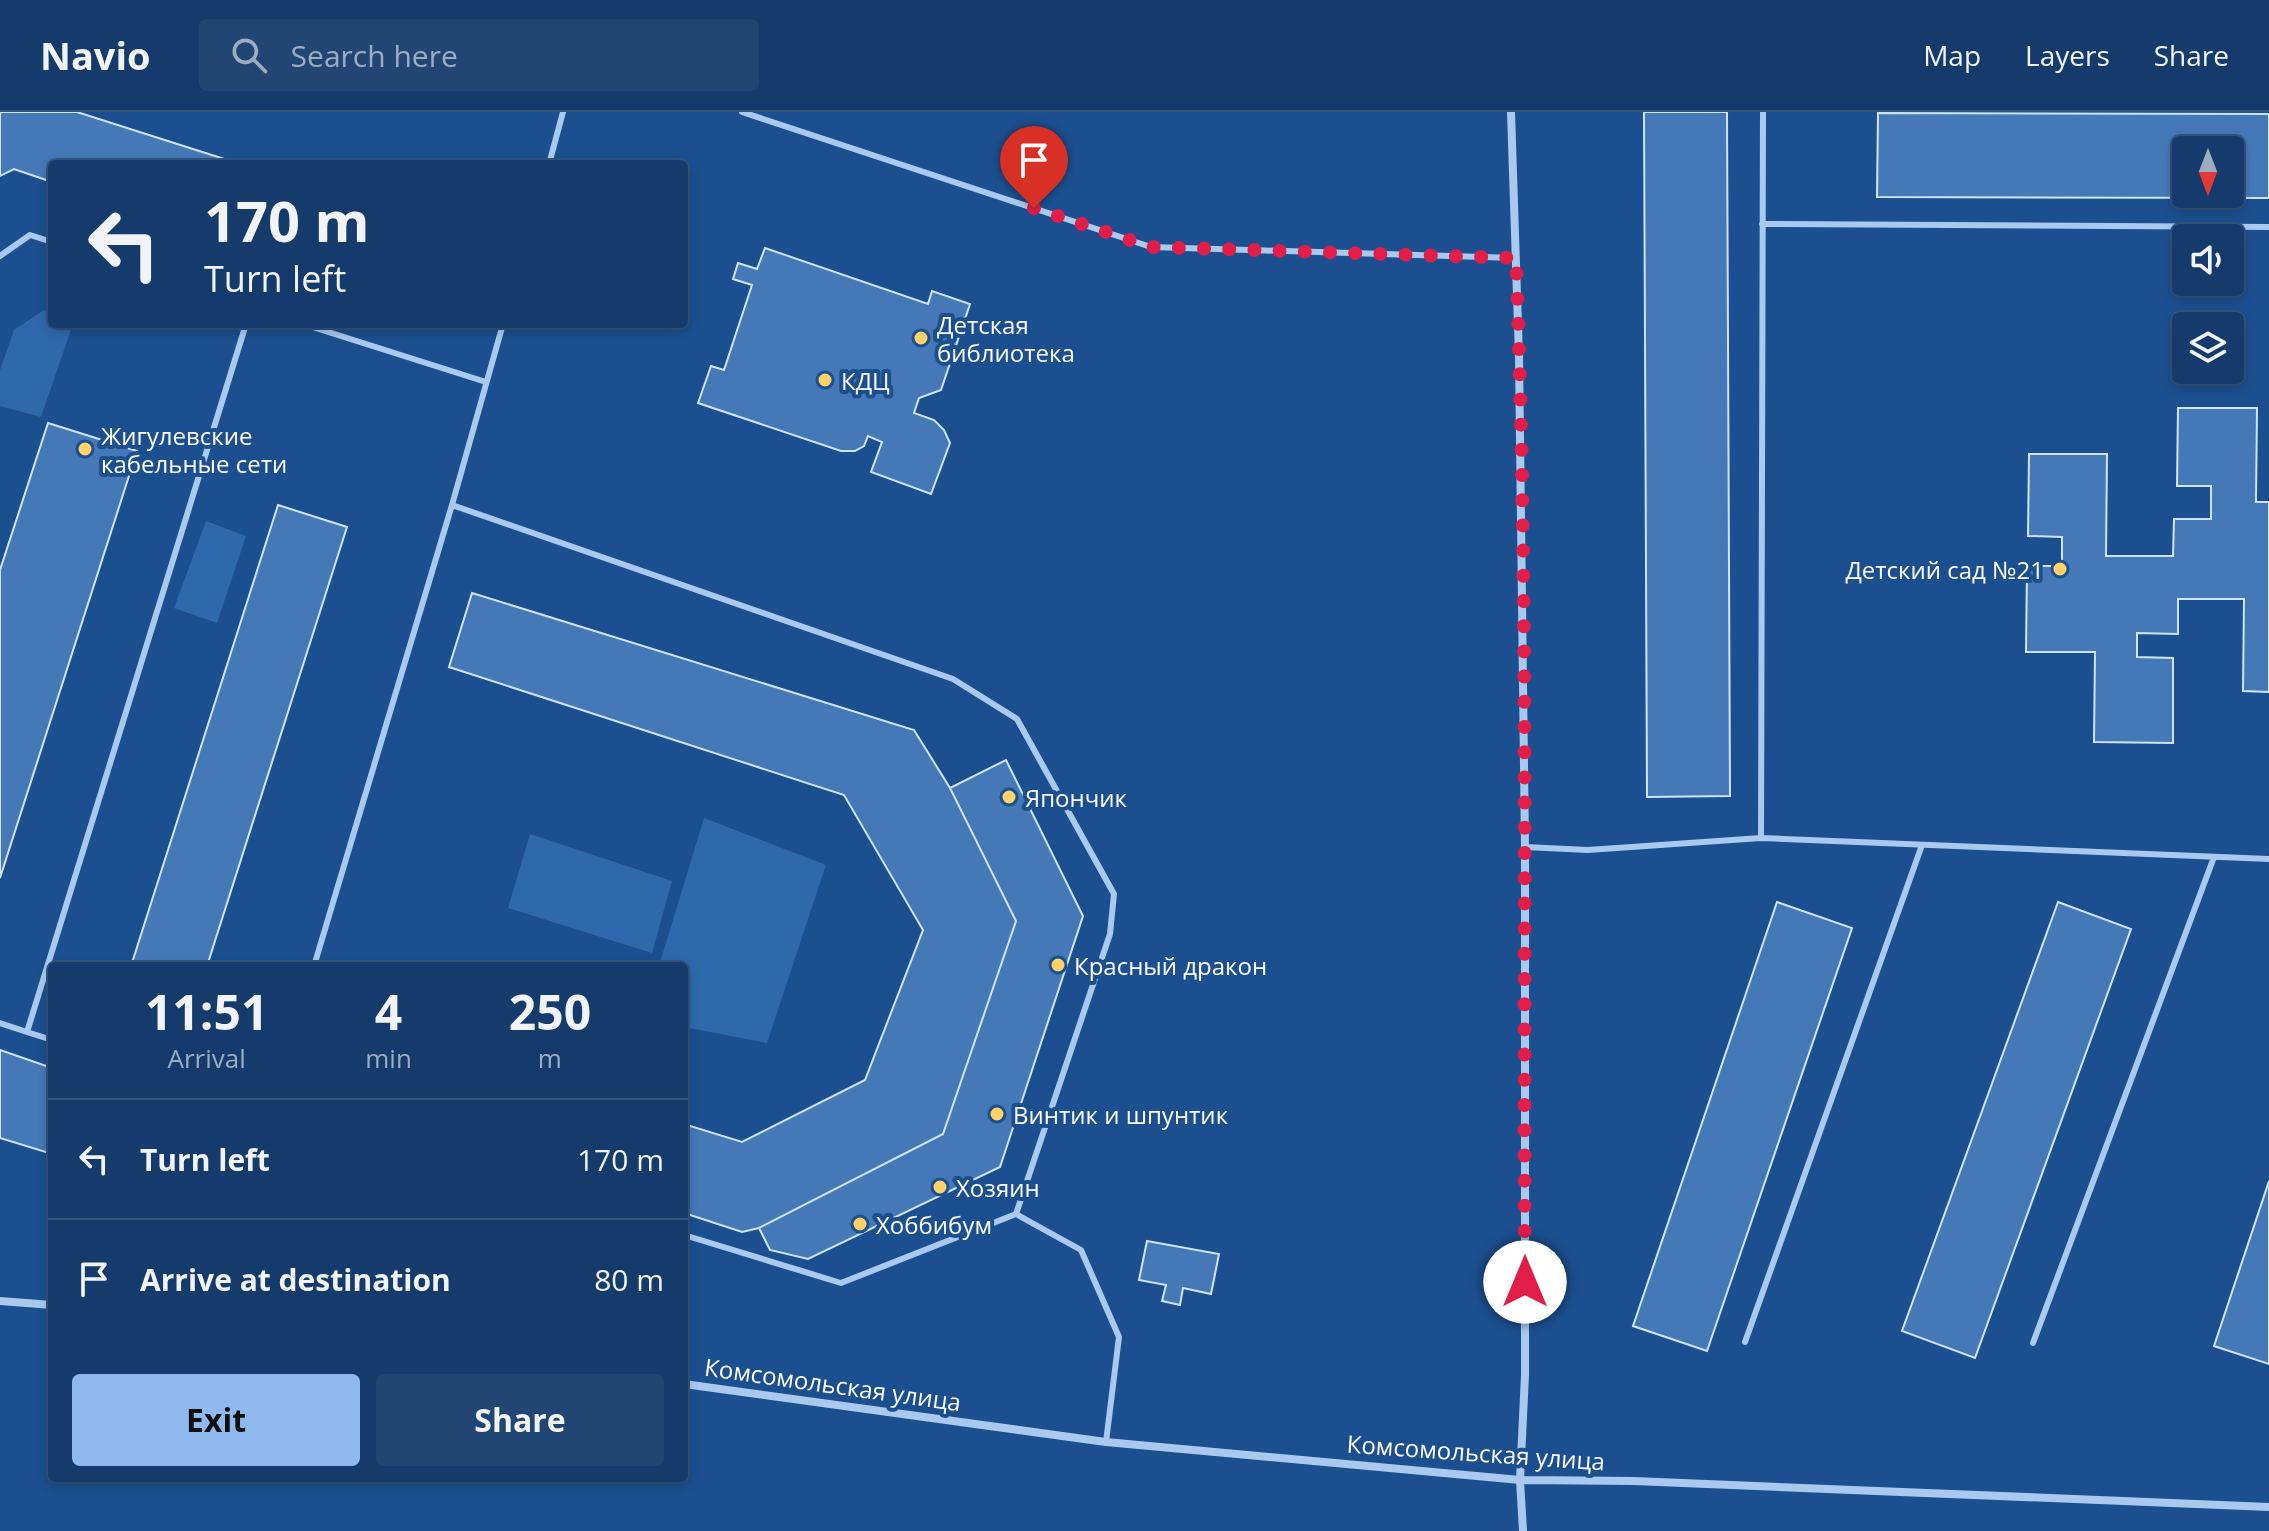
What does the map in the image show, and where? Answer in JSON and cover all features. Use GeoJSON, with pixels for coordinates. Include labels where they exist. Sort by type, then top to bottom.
{"type":"FeatureCollection","features":[{"type":"Feature","properties":{"kind":"street"},"geometry":{"type":"LineString","coordinates":[[1511,112],[1519,356],[1525,847],[1525,1375],[1520,1480],[1523,1531]]}},
{"type":"Feature","properties":{"kind":"street"},"geometry":{"type":"LineString","coordinates":[[0,1301],[48,1305]]}},
{"type":"Feature","properties":{"kind":"street","name":"Комсомольская улица"},"geometry":{"type":"LineString","coordinates":[[688,1385],[1106,1442],[1520,1480],[1634,1481],[2269,1507]]}},
{"type":"Feature","properties":{"kind":"lane"},"geometry":{"type":"LineString","coordinates":[[550,160],[563,112]]}},
{"type":"Feature","properties":{"kind":"lane"},"geometry":{"type":"LineString","coordinates":[[742,112],[1151,247],[1516,258]]}},
{"type":"Feature","properties":{"kind":"lane"},"geometry":{"type":"LineString","coordinates":[[1761,838],[1763,112]]}},
{"type":"Feature","properties":{"kind":"lane"},"geometry":{"type":"LineString","coordinates":[[1762,224],[2269,227]]}},
{"type":"Feature","properties":{"kind":"lane"},"geometry":{"type":"LineString","coordinates":[[0,256],[30,235],[48,241]]}},
{"type":"Feature","properties":{"kind":"lane"},"geometry":{"type":"LineString","coordinates":[[49,962],[245,328]]}},
{"type":"Feature","properties":{"kind":"lane"},"geometry":{"type":"LineString","coordinates":[[316,328],[486,382]]}},
{"type":"Feature","properties":{"kind":"lane"},"geometry":{"type":"LineString","coordinates":[[315,962],[502,328]]}},
{"type":"Feature","properties":{"kind":"lane"},"geometry":{"type":"LineString","coordinates":[[452,505],[953,679],[1017,719],[1114,894],[1110,934],[1016,1214],[841,1283],[688,1236]]}},
{"type":"Feature","properties":{"kind":"lane"},"geometry":{"type":"LineString","coordinates":[[1525,847],[1588,850],[1761,838],[2269,859]]}},
{"type":"Feature","properties":{"kind":"lane"},"geometry":{"type":"LineString","coordinates":[[1745,1342],[1922,845]]}},
{"type":"Feature","properties":{"kind":"lane"},"geometry":{"type":"LineString","coordinates":[[2033,1343],[2214,857]]}},
{"type":"Feature","properties":{"kind":"lane"},"geometry":{"type":"LineString","coordinates":[[27,1032],[48,964]]}},
{"type":"Feature","properties":{"kind":"lane"},"geometry":{"type":"LineString","coordinates":[[0,1023],[48,1039]]}},
{"type":"Feature","properties":{"kind":"lane"},"geometry":{"type":"LineString","coordinates":[[1016,1214],[1081,1250],[1119,1337],[1106,1442]]}},
{"type":"Feature","properties":{"kind":"shaded area"},"geometry":{"type":"Polygon","coordinates":[[[44,310],[48,311],[48,328],[72,328],[41,417],[0,406],[0,370],[14,330],[44,310]]]}},
{"type":"Feature","properties":{"kind":"shaded area"},"geometry":{"type":"Polygon","coordinates":[[[206,521],[246,536],[217,623],[174,608],[206,521]]]}},
{"type":"Feature","properties":{"kind":"shaded area"},"geometry":{"type":"Polygon","coordinates":[[[704,818],[826,865],[767,1043],[688,1028],[688,962],[660,962],[704,818]]]}},
{"type":"Feature","properties":{"kind":"shaded area"},"geometry":{"type":"Polygon","coordinates":[[[530,834],[672,881],[652,953],[508,908],[530,834]]]}},
{"type":"Feature","properties":{"kind":"building"},"geometry":{"type":"Polygon","coordinates":[[[0,112],[77,112],[227,160],[48,160],[48,181],[14,169],[0,176],[0,112]]]}},
{"type":"Feature","properties":{"kind":"building"},"geometry":{"type":"Polygon","coordinates":[[[1644,112],[1727,112],[1730,796],[1647,797],[1644,112]]]}},
{"type":"Feature","properties":{"kind":"building"},"geometry":{"type":"Polygon","coordinates":[[[1878,113],[2269,114],[2269,198],[2244,198],[2244,136],[2172,136],[2172,198],[1877,197],[1878,113]]]}},
{"type":"Feature","properties":{"kind":"building","name":"КДЦ"},"geometry":{"type":"Polygon","coordinates":[[[765,248],[928,304],[932,291],[970,304],[941,390],[919,398],[914,413],[934,420],[944,430],[950,443],[931,494],[871,472],[882,442],[868,436],[864,446],[855,451],[841,451],[698,403],[711,366],[724,370],[752,285],[733,279],[738,263],[757,269],[765,248]]]}},
{"type":"Feature","properties":{"kind":"building"},"geometry":{"type":"Polygon","coordinates":[[[2178,408],[2257,408],[2256,502],[2269,502],[2269,692],[2243,691],[2244,599],[2178,599],[2178,634],[2137,633],[2137,657],[2173,658],[2173,743],[2094,742],[2095,652],[2026,652],[2027,566],[2062,566],[2062,537],[2028,536],[2029,454],[2107,454],[2106,556],[2173,556],[2174,519],[2211,519],[2211,486],[2177,486],[2178,408]]]}},
{"type":"Feature","properties":{"kind":"building"},"geometry":{"type":"Polygon","coordinates":[[[48,423],[137,451],[0,878],[0,570],[48,423]]]}},
{"type":"Feature","properties":{"kind":"building"},"geometry":{"type":"Polygon","coordinates":[[[278,505],[347,527],[208,962],[132,962],[278,505]]]}},
{"type":"Feature","properties":{"kind":"building"},"geometry":{"type":"Polygon","coordinates":[[[472,593],[914,730],[950,788],[1016,921],[943,1134],[759,1228],[742,1232],[688,1214],[688,1125],[742,1142],[865,1080],[923,930],[844,795],[449,667],[472,593]]]}},
{"type":"Feature","properties":{"kind":"building"},"geometry":{"type":"Polygon","coordinates":[[[1006,760],[1083,916],[1000,1167],[808,1259],[770,1250],[759,1228],[943,1134],[1016,921],[950,788],[1006,760]]]}},
{"type":"Feature","properties":{"kind":"building"},"geometry":{"type":"Polygon","coordinates":[[[1777,902],[1852,928],[1707,1351],[1633,1326],[1777,902]]]}},
{"type":"Feature","properties":{"kind":"building"},"geometry":{"type":"Polygon","coordinates":[[[2058,902],[2131,929],[1975,1358],[1902,1331],[2058,902]]]}},
{"type":"Feature","properties":{"kind":"building"},"geometry":{"type":"Polygon","coordinates":[[[0,1050],[48,1067],[48,1153],[0,1138],[0,1050]]]}},
{"type":"Feature","properties":{"kind":"building"},"geometry":{"type":"Polygon","coordinates":[[[2269,1181],[2269,1364],[2214,1346],[2269,1181]]]}},
{"type":"Feature","properties":{"kind":"building"},"geometry":{"type":"Polygon","coordinates":[[[1147,1241],[1219,1254],[1211,1294],[1183,1288],[1180,1305],[1162,1301],[1166,1285],[1139,1280],[1147,1241]]]}},
{"type":"Feature","properties":{"kind":"place","name":"Детская библиотека"},"geometry":{"type":"Point","coordinates":[921,338]}},
{"type":"Feature","properties":{"kind":"place","name":"КДЦ"},"geometry":{"type":"Point","coordinates":[825,380]}},
{"type":"Feature","properties":{"kind":"place","name":"Жигулевские кабельные сети"},"geometry":{"type":"Point","coordinates":[85,449]}},
{"type":"Feature","properties":{"kind":"place","name":"Детский сад №21"},"geometry":{"type":"Point","coordinates":[2060,569]}},
{"type":"Feature","properties":{"kind":"place","name":"Япончик"},"geometry":{"type":"Point","coordinates":[1009,797]}},
{"type":"Feature","properties":{"kind":"place","name":"Красный дракон"},"geometry":{"type":"Point","coordinates":[1058,965]}},
{"type":"Feature","properties":{"kind":"place","name":"Винтик и шпунтик"},"geometry":{"type":"Point","coordinates":[997,1114]}},
{"type":"Feature","properties":{"kind":"place","name":"Хозяин"},"geometry":{"type":"Point","coordinates":[940,1187]}},
{"type":"Feature","properties":{"kind":"place","name":"Хоббибум"},"geometry":{"type":"Point","coordinates":[860,1224]}},
{"type":"Feature","properties":{"kind":"route"},"geometry":{"type":"LineString","coordinates":[[1034,208],[1151,247],[1516,258],[1524,817],[1525,1282]]}}]}
